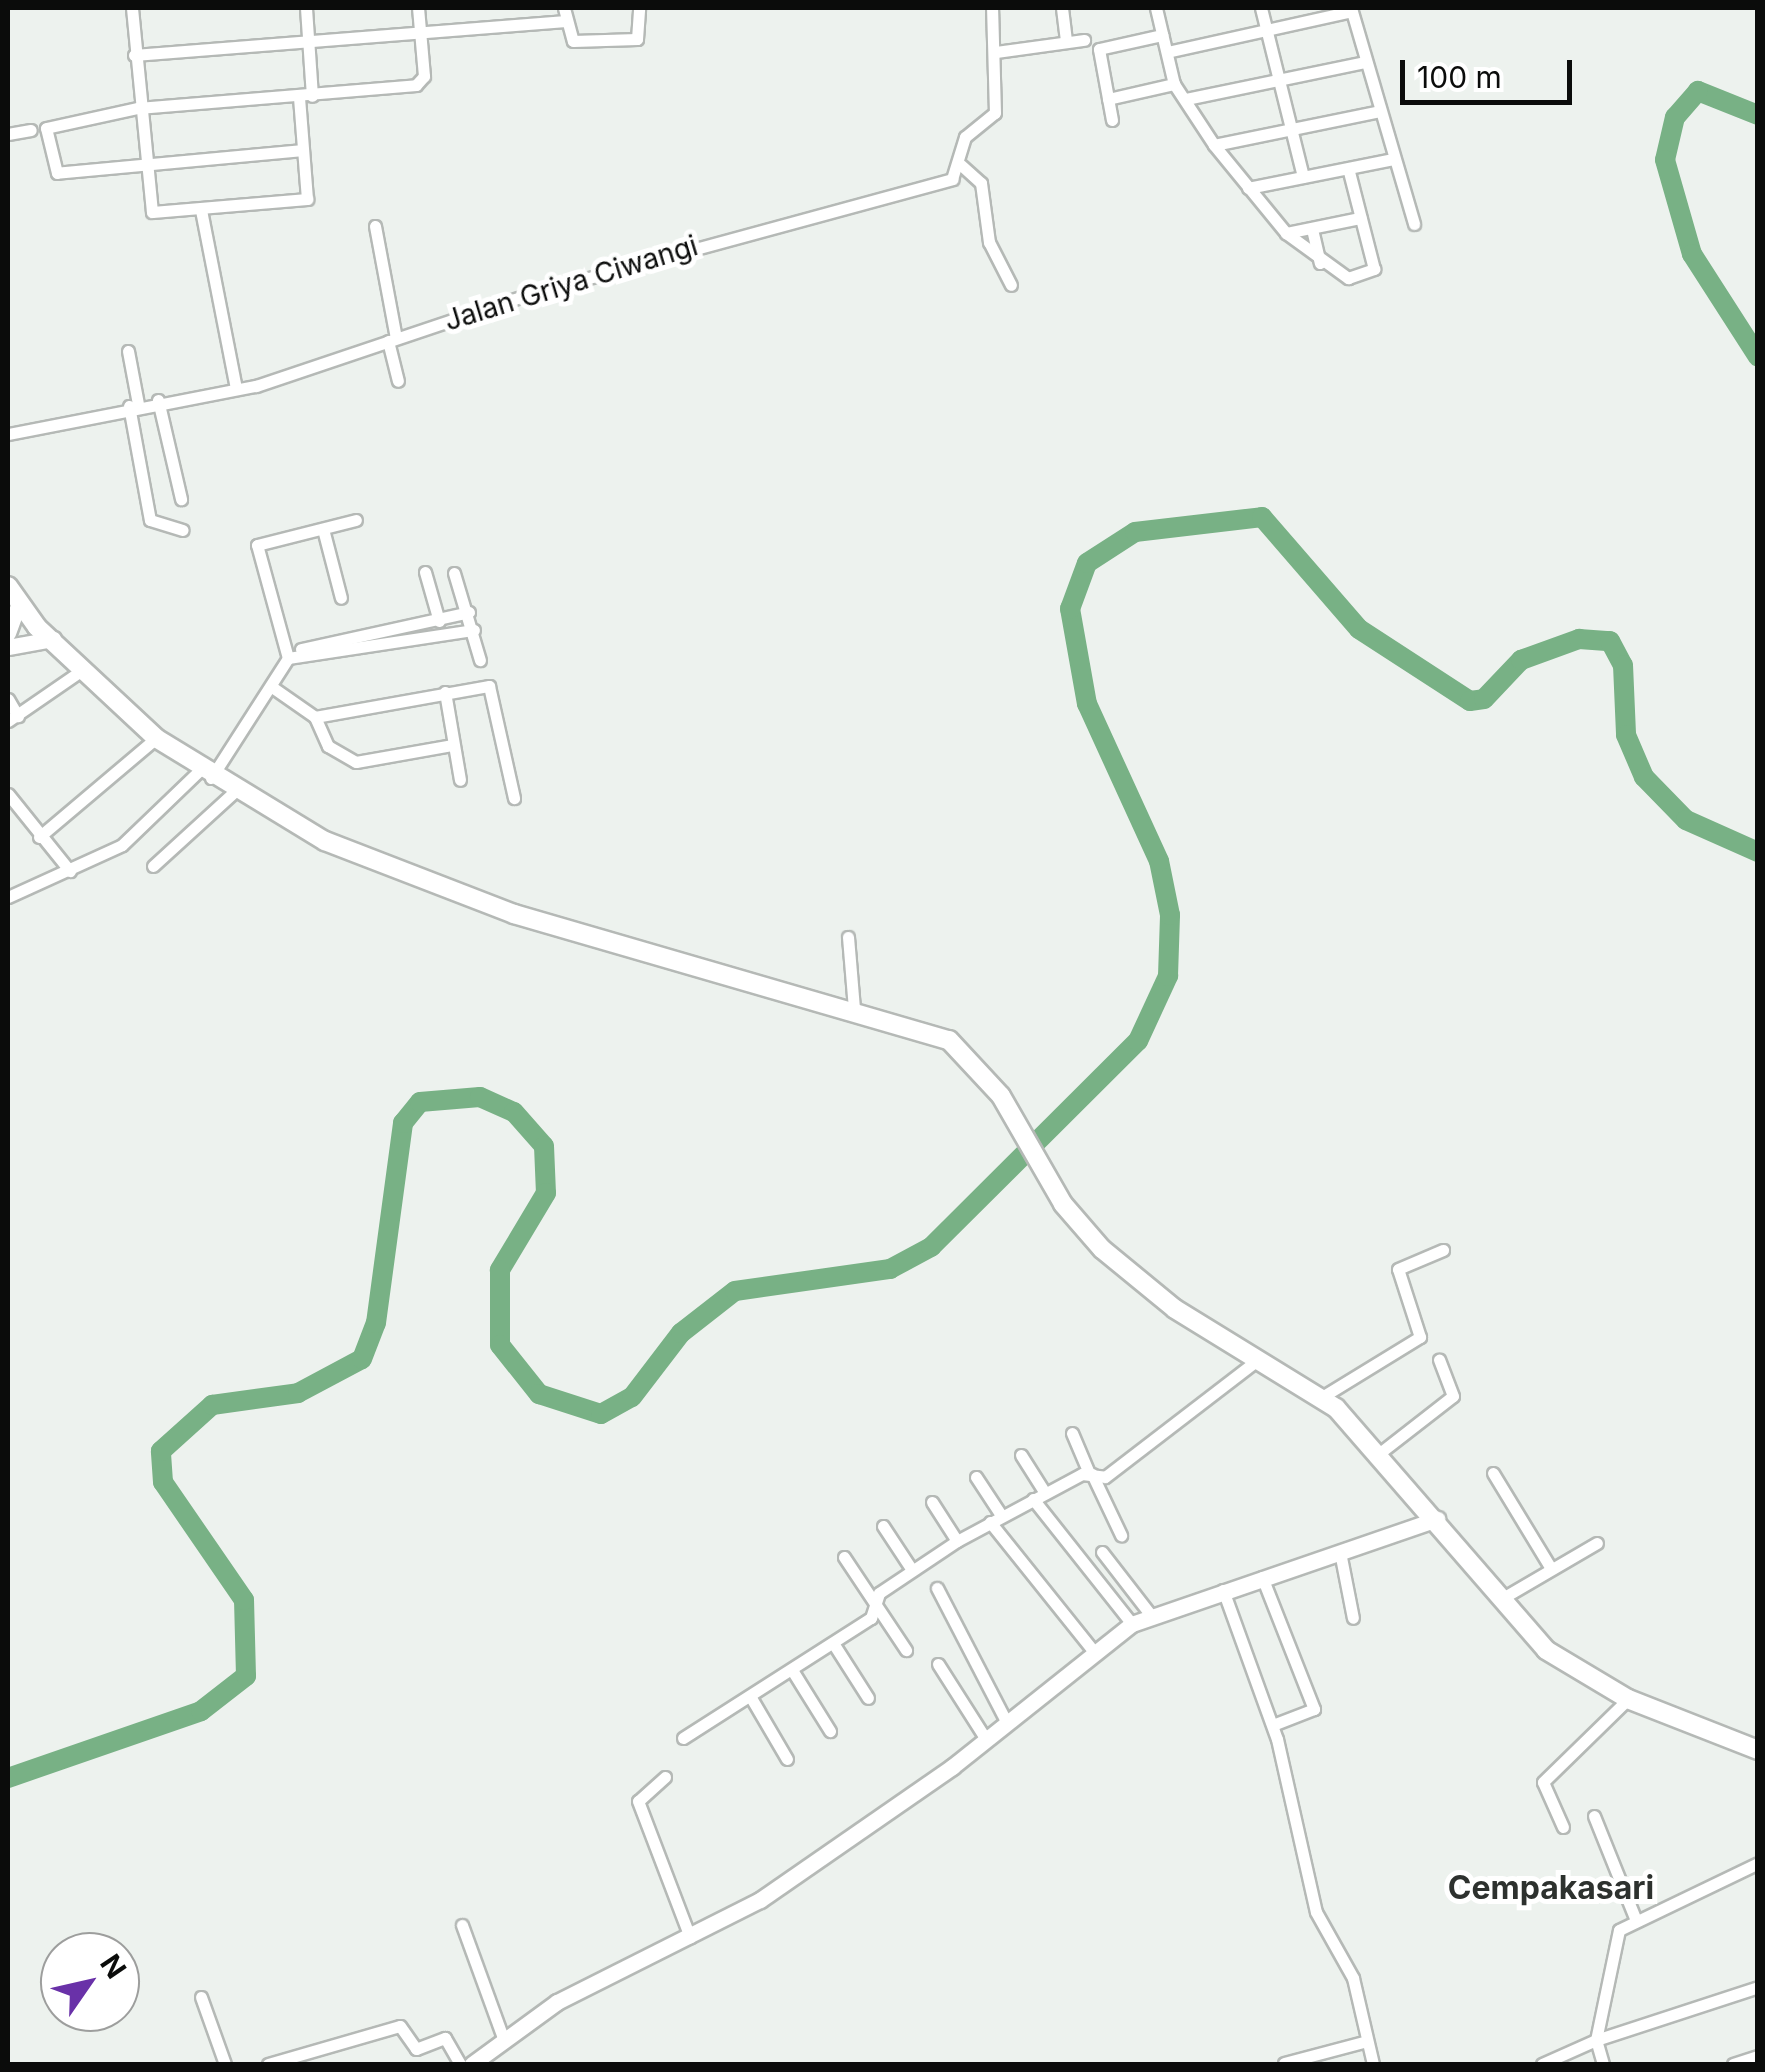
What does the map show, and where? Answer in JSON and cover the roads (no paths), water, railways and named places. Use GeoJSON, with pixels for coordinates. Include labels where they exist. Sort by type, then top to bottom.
{"type":"FeatureCollection","features":[{"type":"Feature","properties":{"kind":"main road"},"geometry":{"type":"LineString","coordinates":[[13,593],[156,738],[234,792],[463,897],[949,1040],[1001,1096],[1063,1204],[1175,1309],[1262,1355],[1322,1397],[1381,1452],[1501,1599],[1559,1660],[1628,1698],[1758,1750]]}},
{"type":"Feature","properties":{"kind":"street"},"geometry":{"type":"LineString","coordinates":[[132,8],[150,210],[200,210],[305,200],[306,8]]}},
{"type":"Feature","properties":{"kind":"street"},"geometry":{"type":"LineString","coordinates":[[304,150],[57,172],[46,128],[138,108],[305,97],[420,83],[418,8]]}},
{"type":"Feature","properties":{"kind":"street"},"geometry":{"type":"LineString","coordinates":[[532,8],[533,22]]}},
{"type":"Feature","properties":{"kind":"street"},"geometry":{"type":"LineString","coordinates":[[134,55],[308,44],[533,22],[565,14],[572,41],[637,39],[639,8]]}},
{"type":"Feature","properties":{"kind":"street"},"geometry":{"type":"LineString","coordinates":[[992,8],[995,114],[964,137],[961,164],[982,183],[989,242],[1011,285]]}},
{"type":"Feature","properties":{"kind":"street"},"geometry":{"type":"LineString","coordinates":[[1062,8],[1066,42]]}},
{"type":"Feature","properties":{"kind":"street"},"geometry":{"type":"LineString","coordinates":[[1156,8],[1174,84],[1214,146],[1286,234],[1320,263],[1348,278],[1374,269],[1348,168]]}},
{"type":"Feature","properties":{"kind":"street"},"geometry":{"type":"LineString","coordinates":[[1261,8],[1303,178]]}},
{"type":"Feature","properties":{"kind":"street"},"geometry":{"type":"LineString","coordinates":[[1167,52],[1267,36],[1352,9],[1364,62],[1414,224]]}},
{"type":"Feature","properties":{"kind":"street"},"geometry":{"type":"LineString","coordinates":[[1112,120],[1100,49],[1162,35]]}},
{"type":"Feature","properties":{"kind":"street"},"geometry":{"type":"LineString","coordinates":[[996,52],[1084,40]]}},
{"type":"Feature","properties":{"kind":"street"},"geometry":{"type":"LineString","coordinates":[[1186,98],[1279,84],[1364,62]]}},
{"type":"Feature","properties":{"kind":"street"},"geometry":{"type":"LineString","coordinates":[[1108,99],[1174,84]]}},
{"type":"Feature","properties":{"kind":"street"},"geometry":{"type":"LineString","coordinates":[[1214,146],[1380,111]]}},
{"type":"Feature","properties":{"kind":"street"},"geometry":{"type":"LineString","coordinates":[[8,134],[31,130]]}},
{"type":"Feature","properties":{"kind":"street"},"geometry":{"type":"LineString","coordinates":[[1248,188],[1393,159]]}},
{"type":"Feature","properties":{"kind":"street","name":"Jalan Griya Ciwangi"},"geometry":{"type":"LineString","coordinates":[[8,434],[158,400],[236,389],[713,240],[952,179],[961,164]]}},
{"type":"Feature","properties":{"kind":"street"},"geometry":{"type":"LineString","coordinates":[[200,210],[236,389]]}},
{"type":"Feature","properties":{"kind":"street"},"geometry":{"type":"LineString","coordinates":[[1286,234],[1360,218]]}},
{"type":"Feature","properties":{"kind":"street"},"geometry":{"type":"LineString","coordinates":[[375,226],[398,381]]}},
{"type":"Feature","properties":{"kind":"street"},"geometry":{"type":"LineString","coordinates":[[1312,229],[1320,263]]}},
{"type":"Feature","properties":{"kind":"street"},"geometry":{"type":"LineString","coordinates":[[128,351],[150,520],[182,530]]}},
{"type":"Feature","properties":{"kind":"street"},"geometry":{"type":"LineString","coordinates":[[158,400],[181,499]]}},
{"type":"Feature","properties":{"kind":"street"},"geometry":{"type":"LineString","coordinates":[[8,897],[122,845],[205,774],[272,687],[288,655],[254,551],[356,520]]}},
{"type":"Feature","properties":{"kind":"street"},"geometry":{"type":"LineString","coordinates":[[323,529],[342,598]]}},
{"type":"Feature","properties":{"kind":"street"},"geometry":{"type":"LineString","coordinates":[[425,572],[439,622]]}},
{"type":"Feature","properties":{"kind":"street"},"geometry":{"type":"LineString","coordinates":[[454,573],[469,612],[480,660]]}},
{"type":"Feature","properties":{"kind":"street"},"geometry":{"type":"LineString","coordinates":[[8,633],[20,618],[13,593]]}},
{"type":"Feature","properties":{"kind":"street"},"geometry":{"type":"LineString","coordinates":[[288,655],[469,612]]}},
{"type":"Feature","properties":{"kind":"street"},"geometry":{"type":"LineString","coordinates":[[288,655],[474,630]]}},
{"type":"Feature","properties":{"kind":"street"},"geometry":{"type":"LineString","coordinates":[[8,647],[39,636],[61,642]]}},
{"type":"Feature","properties":{"kind":"street"},"geometry":{"type":"LineString","coordinates":[[8,699],[13,718],[85,668]]}},
{"type":"Feature","properties":{"kind":"street"},"geometry":{"type":"LineString","coordinates":[[272,687],[315,718],[328,746],[356,762],[452,744]]}},
{"type":"Feature","properties":{"kind":"street"},"geometry":{"type":"LineString","coordinates":[[315,718],[445,692],[494,690],[514,798]]}},
{"type":"Feature","properties":{"kind":"street"},"geometry":{"type":"LineString","coordinates":[[445,692],[460,780]]}},
{"type":"Feature","properties":{"kind":"street"},"geometry":{"type":"LineString","coordinates":[[40,837],[156,738]]}},
{"type":"Feature","properties":{"kind":"street"},"geometry":{"type":"LineString","coordinates":[[153,866],[234,792]]}},
{"type":"Feature","properties":{"kind":"street"},"geometry":{"type":"LineString","coordinates":[[8,794],[70,871]]}},
{"type":"Feature","properties":{"kind":"street"},"geometry":{"type":"LineString","coordinates":[[848,937],[854,1009]]}},
{"type":"Feature","properties":{"kind":"street"},"geometry":{"type":"LineString","coordinates":[[1322,1397],[1420,1336],[1398,1269],[1443,1250]]}},
{"type":"Feature","properties":{"kind":"street"},"geometry":{"type":"LineString","coordinates":[[683,1738],[872,1616],[875,1601],[912,1570],[957,1541],[1039,1496],[1090,1474],[1104,1477],[1159,1441],[1262,1355]]}},
{"type":"Feature","properties":{"kind":"street"},"geometry":{"type":"LineString","coordinates":[[1381,1452],[1454,1396],[1439,1360]]}},
{"type":"Feature","properties":{"kind":"street"},"geometry":{"type":"LineString","coordinates":[[1072,1433],[1121,1534]]}},
{"type":"Feature","properties":{"kind":"street"},"geometry":{"type":"LineString","coordinates":[[1021,1455],[1039,1496],[1132,1624]]}},
{"type":"Feature","properties":{"kind":"street"},"geometry":{"type":"LineString","coordinates":[[1493,1473],[1549,1565]]}},
{"type":"Feature","properties":{"kind":"street"},"geometry":{"type":"LineString","coordinates":[[976,1477],[995,1519],[1094,1652]]}},
{"type":"Feature","properties":{"kind":"street"},"geometry":{"type":"LineString","coordinates":[[932,1502],[957,1541]]}},
{"type":"Feature","properties":{"kind":"street"},"geometry":{"type":"LineString","coordinates":[[472,2064],[502,2035],[760,1900],[987,1742],[1132,1624],[1150,1614],[1436,1520]]}},
{"type":"Feature","properties":{"kind":"street"},"geometry":{"type":"LineString","coordinates":[[883,1526],[912,1570]]}},
{"type":"Feature","properties":{"kind":"street"},"geometry":{"type":"LineString","coordinates":[[1501,1599],[1549,1565],[1597,1543]]}},
{"type":"Feature","properties":{"kind":"street"},"geometry":{"type":"LineString","coordinates":[[1102,1552],[1150,1614]]}},
{"type":"Feature","properties":{"kind":"street"},"geometry":{"type":"LineString","coordinates":[[1340,1552],[1353,1618]]}},
{"type":"Feature","properties":{"kind":"street"},"geometry":{"type":"LineString","coordinates":[[844,1557],[906,1650]]}},
{"type":"Feature","properties":{"kind":"street"},"geometry":{"type":"LineString","coordinates":[[1262,1577],[1314,1710],[1273,1725]]}},
{"type":"Feature","properties":{"kind":"street"},"geometry":{"type":"LineString","coordinates":[[937,1588],[1008,1723]]}},
{"type":"Feature","properties":{"kind":"street"},"geometry":{"type":"LineString","coordinates":[[1223,1590],[1273,1725],[1316,1912],[1349,1968],[1373,2064]]}},
{"type":"Feature","properties":{"kind":"street"},"geometry":{"type":"LineString","coordinates":[[833,1643],[868,1698]]}},
{"type":"Feature","properties":{"kind":"street"},"geometry":{"type":"LineString","coordinates":[[938,1664],[987,1742]]}},
{"type":"Feature","properties":{"kind":"street"},"geometry":{"type":"LineString","coordinates":[[792,1670],[830,1731]]}},
{"type":"Feature","properties":{"kind":"street"},"geometry":{"type":"LineString","coordinates":[[750,1696],[787,1759]]}},
{"type":"Feature","properties":{"kind":"street"},"geometry":{"type":"LineString","coordinates":[[1563,1827],[1543,1782],[1628,1698]]}},
{"type":"Feature","properties":{"kind":"street"},"geometry":{"type":"LineString","coordinates":[[665,1777],[638,1801],[690,1936]]}},
{"type":"Feature","properties":{"kind":"street"},"geometry":{"type":"LineString","coordinates":[[1594,1816],[1635,1918]]}},
{"type":"Feature","properties":{"kind":"street"},"geometry":{"type":"LineString","coordinates":[[1603,2064],[1596,2040],[1613,1941],[1635,1918],[1755,1866],[1758,1881]]}},
{"type":"Feature","properties":{"kind":"street"},"geometry":{"type":"LineString","coordinates":[[462,1925],[502,2035]]}},
{"type":"Feature","properties":{"kind":"street"},"geometry":{"type":"LineString","coordinates":[[1542,2064],[1596,2040],[1758,1986]]}},
{"type":"Feature","properties":{"kind":"street"},"geometry":{"type":"LineString","coordinates":[[201,1997],[224,2064]]}},
{"type":"Feature","properties":{"kind":"street"},"geometry":{"type":"LineString","coordinates":[[268,2064],[400,2026],[416,2049],[445,2038],[460,2064]]}},
{"type":"Feature","properties":{"kind":"street"},"geometry":{"type":"LineString","coordinates":[[1284,2063],[1367,2041]]}},
{"type":"Feature","properties":{"kind":"street"},"geometry":{"type":"LineString","coordinates":[[1733,2064],[1758,2056]]}},
{"type":"Feature","properties":{"kind":"waterway"},"geometry":{"type":"LineString","coordinates":[[1758,115],[1698,91],[1675,117],[1665,160],[1692,254],[1758,357]]}},
{"type":"Feature","properties":{"kind":"waterway"},"geometry":{"type":"LineString","coordinates":[[8,1778],[201,1711],[246,1676],[244,1600],[163,1482],[161,1451],[212,1405],[298,1393],[362,1359],[376,1323],[403,1123],[420,1102],[480,1097],[514,1112],[544,1146],[546,1193],[500,1270],[500,1345],[539,1394],[601,1414],[632,1397],[681,1333],[735,1291],[890,1269],[931,1247],[1138,1041],[1168,976],[1170,915],[1159,861],[1087,704],[1070,609],[1087,563],[1135,532],[1262,517],[1359,629],[1470,701],[1484,699],[1521,660],[1579,639],[1610,641],[1623,665],[1626,735],[1644,777],[1686,820],[1758,852]]}},
{"type":"Feature","properties":{"kind":"district","name":"Cempakasari"},"geometry":{"type":"Point","coordinates":[1551,1888]}}]}
